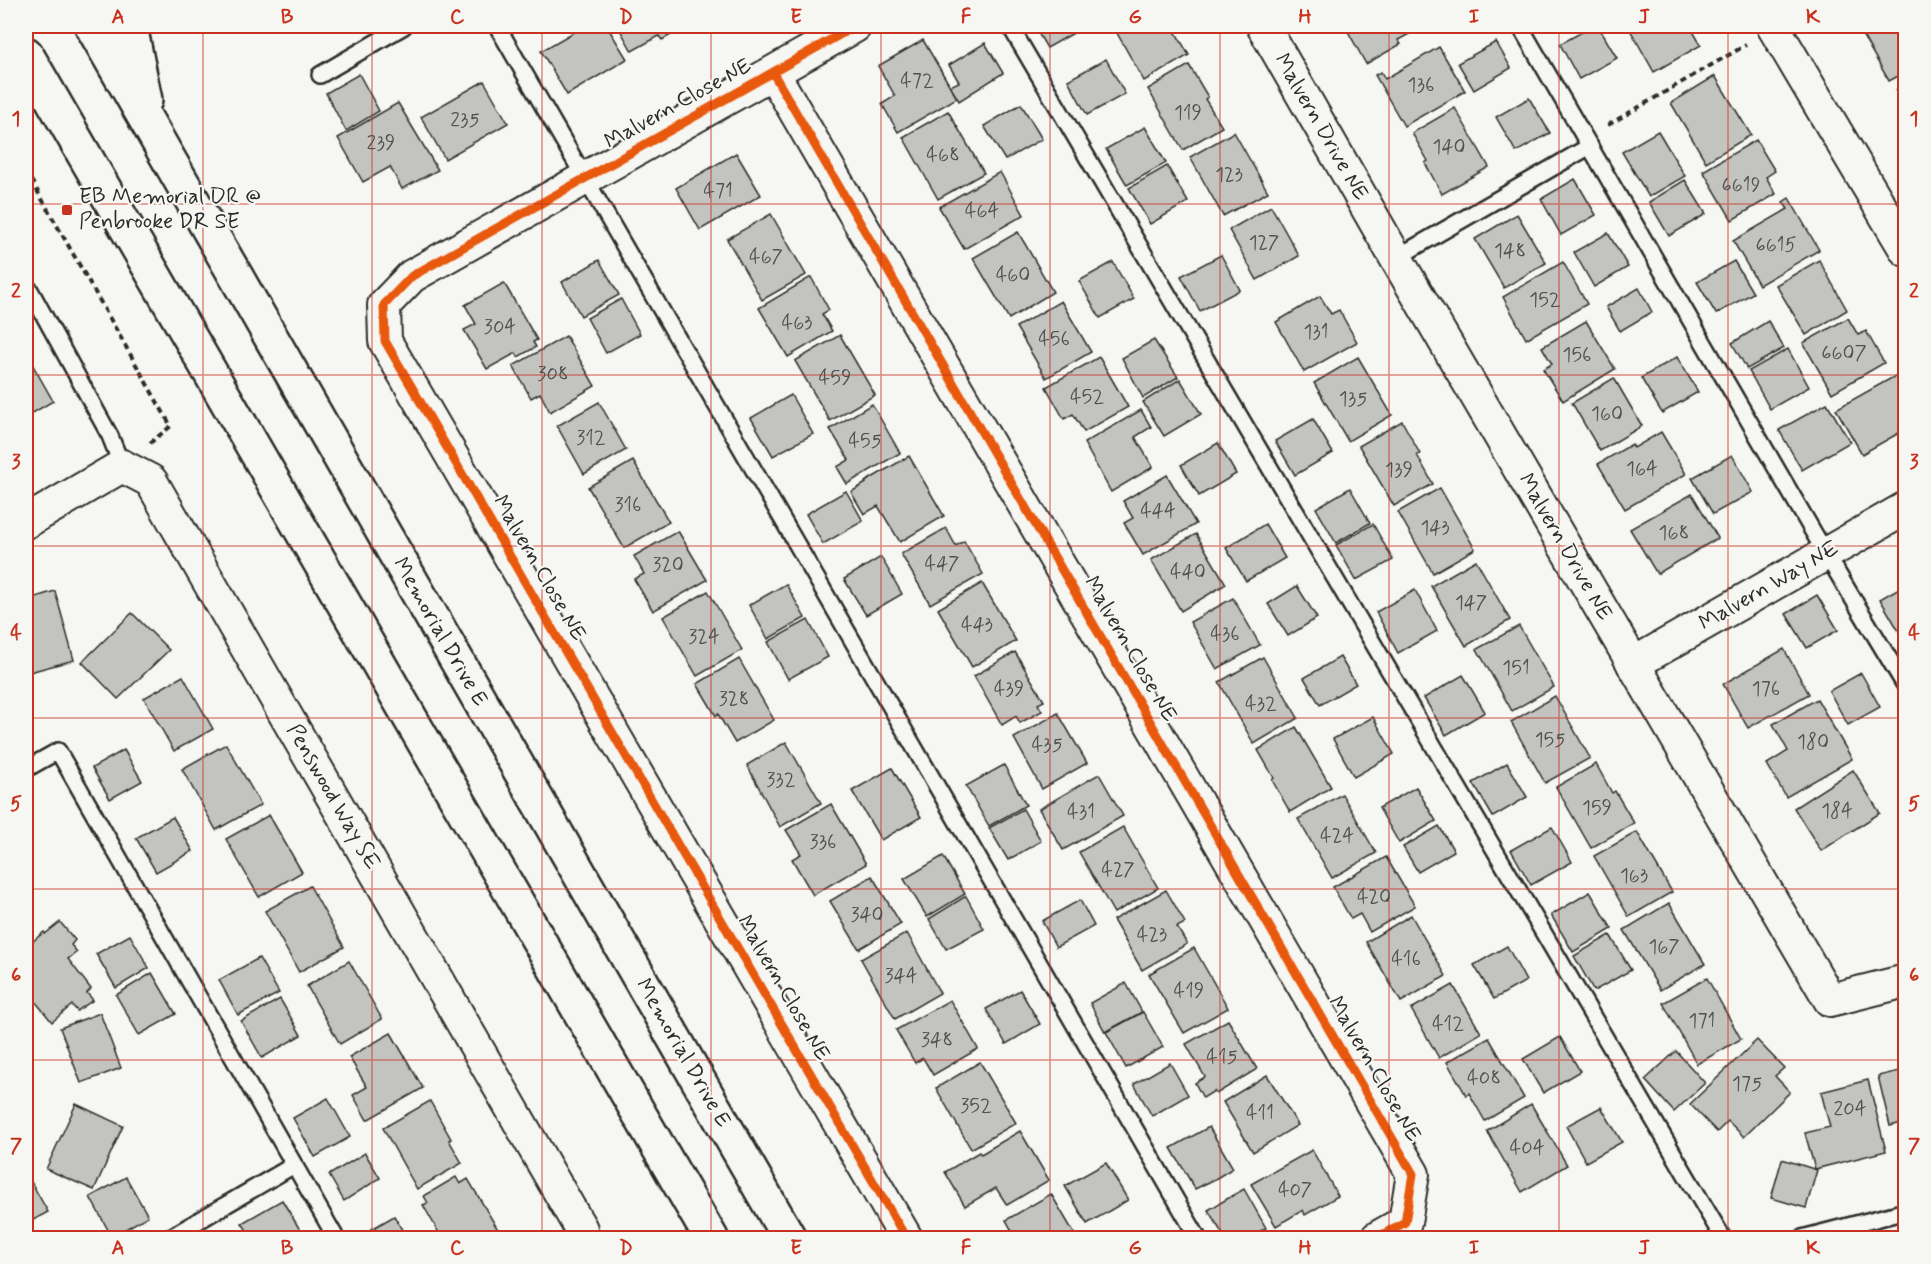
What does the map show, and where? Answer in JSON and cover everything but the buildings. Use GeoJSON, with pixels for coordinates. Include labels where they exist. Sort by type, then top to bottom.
{"type":"FeatureCollection","features":[{"type":"Feature","properties":{"kind":"main road","name":"Memorial Drive E"},"geometry":{"type":"LineString","coordinates":[[92,26],[789,1239]]}},
{"type":"Feature","properties":{"kind":"main road"},"geometry":{"type":"LineString","coordinates":[[130,26],[150,129]]}},
{"type":"Feature","properties":{"kind":"main road"},"geometry":{"type":"LineString","coordinates":[[26,54],[711,1239]]}},
{"type":"Feature","properties":{"kind":"street","name":"Malvern Close NE"},"geometry":{"type":"LineString","coordinates":[[855,26],[412,276],[384,305],[385,340],[906,1239]]}},
{"type":"Feature","properties":{"kind":"street","name":"Malvern Drive NE"},"geometry":{"type":"LineString","coordinates":[[1263,26],[1830,1000],[1905,981]]}},
{"type":"Feature","properties":{"kind":"street"},"geometry":{"type":"LineString","coordinates":[[1782,29],[1905,250]]}},
{"type":"Feature","properties":{"kind":"street","name":"Malvern Close NE"},"geometry":{"type":"LineString","coordinates":[[773,72],[1413,1174],[1405,1222],[1377,1239]]}},
{"type":"Feature","properties":{"kind":"street"},"geometry":{"type":"LineString","coordinates":[[26,522],[122,466]]}},
{"type":"Feature","properties":{"kind":"street","name":"Penswood Way SE"},"geometry":{"type":"LineString","coordinates":[[122,466],[151,481],[581,1229],[579,1239]]}},
{"type":"Feature","properties":{"kind":"street","name":"Malvern Way NE"},"geometry":{"type":"LineString","coordinates":[[1633,664],[1905,508]]}},
{"type":"Feature","properties":{"kind":"lane"},"geometry":{"type":"LineString","coordinates":[[320,75],[404,26]]}},
{"type":"Feature","properties":{"kind":"lane"},"geometry":{"type":"LineString","coordinates":[[497,26],[1197,1239]]}},
{"type":"Feature","properties":{"kind":"lane"},"geometry":{"type":"LineString","coordinates":[[1010,26],[1723,1239]]}},
{"type":"Feature","properties":{"kind":"lane"},"geometry":{"type":"LineString","coordinates":[[1520,26],[1905,687]]}},
{"type":"Feature","properties":{"kind":"lane"},"geometry":{"type":"LineString","coordinates":[[1396,258],[1590,146]]}},
{"type":"Feature","properties":{"kind":"lane"},"geometry":{"type":"LineString","coordinates":[[26,288],[30,290],[110,436],[122,466]]}},
{"type":"Feature","properties":{"kind":"lane"},"geometry":{"type":"LineString","coordinates":[[26,769],[58,751],[336,1239]]}},
{"type":"Feature","properties":{"kind":"lane"},"geometry":{"type":"LineString","coordinates":[[169,1239],[294,1165]]}},
{"type":"Feature","properties":{"kind":"lane"},"geometry":{"type":"LineString","coordinates":[[1802,1239],[1905,1211]]}},
{"type":"Feature","properties":{"kind":"path"},"geometry":{"type":"LineString","coordinates":[[1590,146],[1608,125],[1751,43],[1782,29]]}},
{"type":"Feature","properties":{"kind":"path"},"geometry":{"type":"LineString","coordinates":[[26,171],[171,426],[122,466]]}},
{"type":"Feature","properties":{"kind":"cycle path"},"geometry":{"type":"LineString","coordinates":[[855,26],[412,276],[384,305],[385,341],[906,1238]]}},
{"type":"Feature","properties":{"kind":"cycle path"},"geometry":{"type":"LineString","coordinates":[[773,73],[1413,1174],[1405,1222],[1377,1238]]}},
{"type":"Feature","properties":{"kind":"place","name":"EB Memorial DR @ Penbrooke DR SE"},"geometry":{"type":"Point","coordinates":[67,210]}}]}
